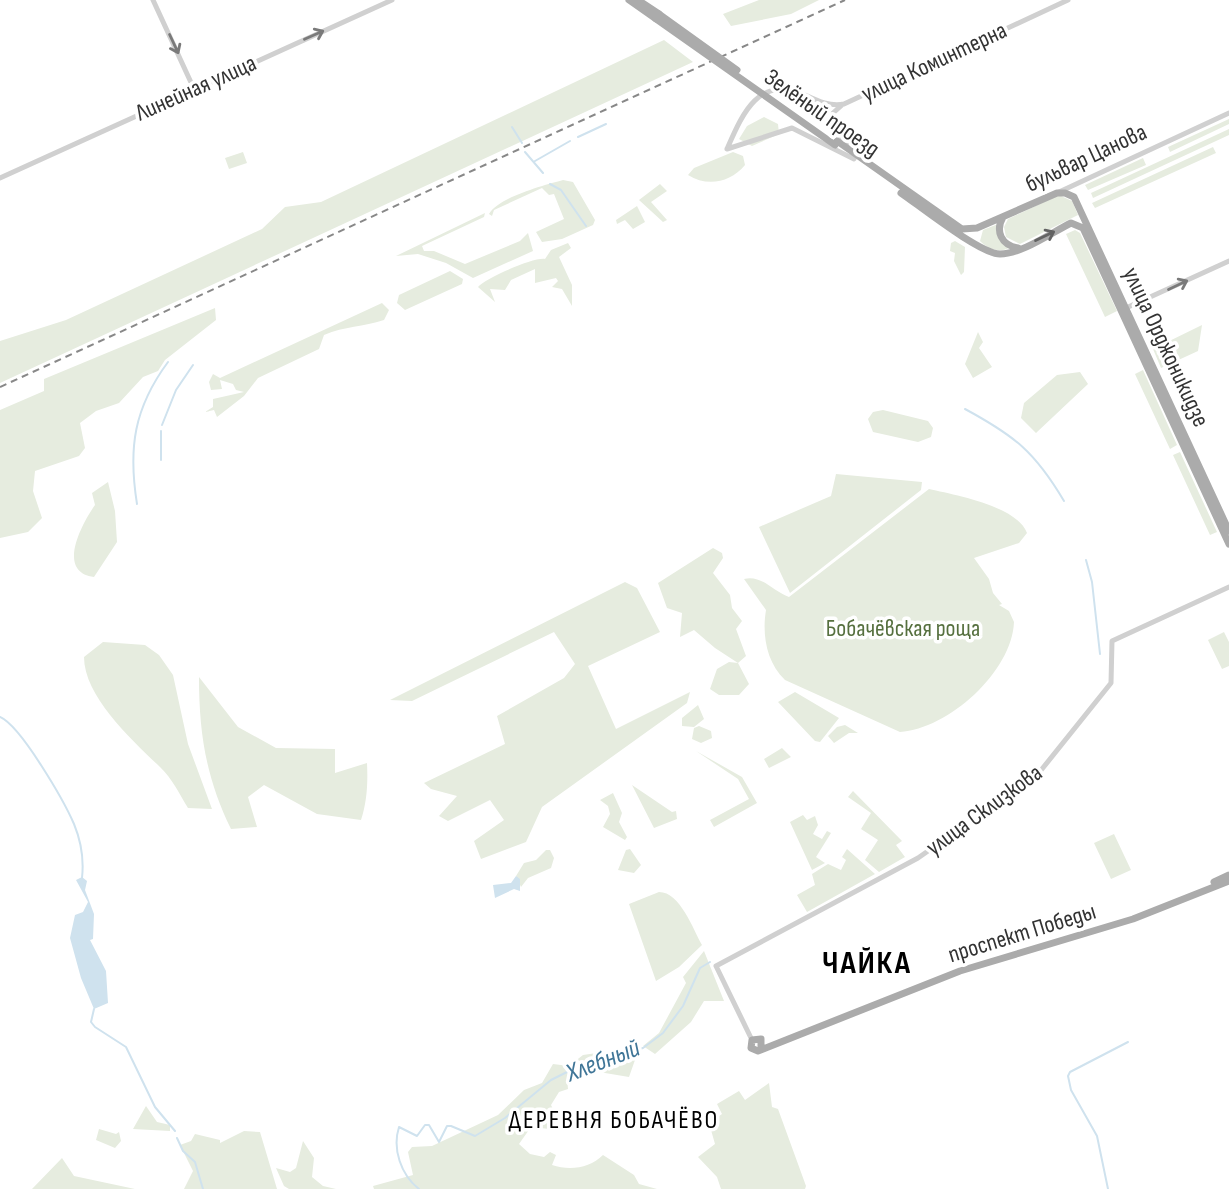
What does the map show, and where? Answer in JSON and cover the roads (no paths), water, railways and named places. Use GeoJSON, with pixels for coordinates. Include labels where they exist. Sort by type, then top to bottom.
{"type":"FeatureCollection","features":[{"type":"Feature","properties":{"kind":"main road"},"geometry":{"type":"LineString","coordinates":[[629,0],[657,17]]}},
{"type":"Feature","properties":{"kind":"main road"},"geometry":{"type":"LineString","coordinates":[[638,0],[657,17]]}},
{"type":"Feature","properties":{"kind":"main road","name":"Зелёный проезд"},"geometry":{"type":"LineString","coordinates":[[657,17],[979,246]]}},
{"type":"Feature","properties":{"kind":"main road","name":"Зелёный проезд"},"geometry":{"type":"LineString","coordinates":[[855,157],[958,227]]}},
{"type":"Feature","properties":{"kind":"main road"},"geometry":{"type":"LineString","coordinates":[[1056,193],[1068,193],[1076,200]]}},
{"type":"Feature","properties":{"kind":"main road","name":"бульвар Цанова"},"geometry":{"type":"LineString","coordinates":[[958,227],[970,230],[982,226],[1056,193]]}},
{"type":"Feature","properties":{"kind":"main road","name":"улица Орджоникидзе"},"geometry":{"type":"LineString","coordinates":[[1076,200],[1229,544]]}},
{"type":"Feature","properties":{"kind":"main road"},"geometry":{"type":"LineString","coordinates":[[1003,217],[1000,236],[1007,245],[1018,248]]}},
{"type":"Feature","properties":{"kind":"main road"},"geometry":{"type":"LineString","coordinates":[[982,226],[975,236],[979,246],[999,254],[1071,223]]}},
{"type":"Feature","properties":{"kind":"main road","name":"улица Орджоникидзе"},"geometry":{"type":"LineString","coordinates":[[1071,223],[1084,228],[1229,531]]}},
{"type":"Feature","properties":{"kind":"main road","name":"проспект Победы"},"geometry":{"type":"LineString","coordinates":[[1163,907],[1229,875]]}},
{"type":"Feature","properties":{"kind":"main road","name":"проспект Победы"},"geometry":{"type":"LineString","coordinates":[[757,1039],[761,1049],[960,971],[1163,907],[1229,881]]}},
{"type":"Feature","properties":{"kind":"main road","name":"проспект Победы"},"geometry":{"type":"LineString","coordinates":[[757,1039],[775,1042]]}},
{"type":"Feature","properties":{"kind":"street"},"geometry":{"type":"LineString","coordinates":[[153,0],[194,89]]}},
{"type":"Feature","properties":{"kind":"street","name":"Линейная улица"},"geometry":{"type":"LineString","coordinates":[[0,178],[392,0]]}},
{"type":"Feature","properties":{"kind":"street","name":"улица Коминтерна"},"geometry":{"type":"LineString","coordinates":[[742,143],[727,149],[747,110],[766,92],[783,88],[827,104],[844,104],[1068,0]]}},
{"type":"Feature","properties":{"kind":"street"},"geometry":{"type":"LineString","coordinates":[[800,93],[831,125],[855,157]]}},
{"type":"Feature","properties":{"kind":"street"},"geometry":{"type":"LineString","coordinates":[[831,125],[834,111],[844,104]]}},
{"type":"Feature","properties":{"kind":"street","name":"бульвар Цанова"},"geometry":{"type":"LineString","coordinates":[[1056,193],[1229,113]]}},
{"type":"Feature","properties":{"kind":"street"},"geometry":{"type":"LineString","coordinates":[[735,131],[736,138],[742,143],[792,128],[855,157]]}},
{"type":"Feature","properties":{"kind":"street"},"geometry":{"type":"LineString","coordinates":[[1076,200],[1076,188],[1085,180]]}},
{"type":"Feature","properties":{"kind":"street"},"geometry":{"type":"LineString","coordinates":[[1071,223],[1084,217]]}},
{"type":"Feature","properties":{"kind":"street"},"geometry":{"type":"LineString","coordinates":[[1126,308],[1229,261]]}},
{"type":"Feature","properties":{"kind":"street","name":"улица Склизкова"},"geometry":{"type":"LineString","coordinates":[[757,1039],[746,1028],[716,966],[918,858],[1023,786],[1055,756],[1111,684],[1112,641],[1229,587]]}},
{"type":"Feature","properties":{"kind":"water"},"geometry":{"type":"Polygon","coordinates":[[[516,876],[520,879],[520,891],[514,889],[495,898],[493,885],[511,883],[516,876]]]}},
{"type":"Feature","properties":{"kind":"water"},"geometry":{"type":"Polygon","coordinates":[[[82,877],[87,881],[85,890],[94,914],[93,939],[90,940],[106,971],[108,1003],[94,1009],[81,978],[70,938],[75,915],[83,912],[88,902],[76,880],[82,877]]]}},
{"type":"Feature","properties":{"kind":"waterway"},"geometry":{"type":"LineString","coordinates":[[578,137],[606,124]]}},
{"type":"Feature","properties":{"kind":"waterway","name":"Хлебный"},"geometry":{"type":"LineString","coordinates":[[512,127],[522,143]]}},
{"type":"Feature","properties":{"kind":"waterway"},"geometry":{"type":"LineString","coordinates":[[535,161],[570,141]]}},
{"type":"Feature","properties":{"kind":"waterway","name":"Хлебный"},"geometry":{"type":"LineString","coordinates":[[525,152],[543,173]]}},
{"type":"Feature","properties":{"kind":"waterway","name":"Хлебный"},"geometry":{"type":"LineString","coordinates":[[550,184],[561,190],[586,226]]}},
{"type":"Feature","properties":{"kind":"waterway"},"geometry":{"type":"LineString","coordinates":[[137,504],[133,465],[136,429],[148,396],[168,362]]}},
{"type":"Feature","properties":{"kind":"waterway"},"geometry":{"type":"LineString","coordinates":[[162,425],[176,390],[193,365]]}},
{"type":"Feature","properties":{"kind":"waterway","name":"Хлебный"},"geometry":{"type":"LineString","coordinates":[[965,409],[1011,437],[1033,457],[1064,501]]}},
{"type":"Feature","properties":{"kind":"waterway"},"geometry":{"type":"LineString","coordinates":[[161,431],[161,460]]}},
{"type":"Feature","properties":{"kind":"waterway","name":"Хлебный"},"geometry":{"type":"LineString","coordinates":[[1086,560],[1092,582],[1100,654]]}},
{"type":"Feature","properties":{"kind":"waterway"},"geometry":{"type":"LineString","coordinates":[[0,717],[9,723],[30,749],[69,813],[80,844],[82,878]]}},
{"type":"Feature","properties":{"kind":"waterway","name":"Хлебный"},"geometry":{"type":"LineString","coordinates":[[970,813],[993,799]]}},
{"type":"Feature","properties":{"kind":"waterway","name":"Хлебный"},"geometry":{"type":"LineString","coordinates":[[419,1189],[407,1176],[400,1161],[397,1144],[399,1127],[417,1136],[425,1125],[429,1125],[439,1142],[447,1126],[475,1136],[505,1118],[551,1080],[569,1071],[643,1048],[663,1033],[683,1006],[700,968],[710,962]]}},
{"type":"Feature","properties":{"kind":"waterway"},"geometry":{"type":"LineString","coordinates":[[94,1009],[91,1022],[126,1047],[155,1107],[175,1131]]}},
{"type":"Feature","properties":{"kind":"waterway"},"geometry":{"type":"LineString","coordinates":[[1108,1189],[1097,1136],[1071,1090],[1068,1076],[1070,1072],[1128,1042]]}},
{"type":"Feature","properties":{"kind":"waterway"},"geometry":{"type":"LineString","coordinates":[[177,1138],[183,1151],[195,1162],[203,1189]]}},
{"type":"Feature","properties":{"kind":"railway"},"geometry":{"type":"LineString","coordinates":[[0,387],[845,0]]}},
{"type":"Feature","properties":{"kind":"district","name":"ЧАЙКА"},"geometry":{"type":"Point","coordinates":[867,963]}},
{"type":"Feature","properties":{"kind":"district","name":"ДЕРЕВНЯ БОБАЧЁВО"},"geometry":{"type":"Point","coordinates":[614,1120]}},
{"type":"Feature","properties":{"kind":"park label","name":"Бобачёвская роща"},"geometry":{"type":"Point","coordinates":[903,628]}}]}
